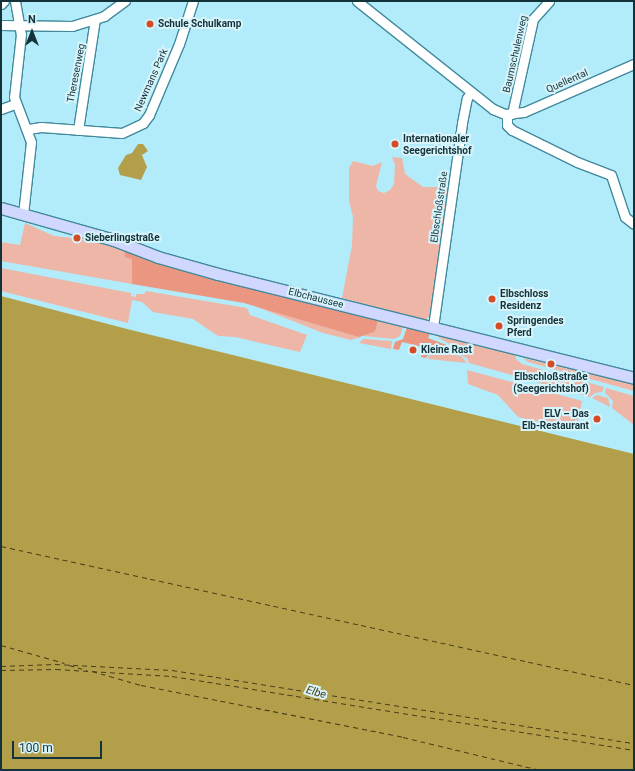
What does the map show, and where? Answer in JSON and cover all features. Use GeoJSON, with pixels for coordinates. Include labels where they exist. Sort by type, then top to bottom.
{"type":"FeatureCollection","features":[{"type":"Feature","properties":{"kind":"main road","name":"Elbchaussee"},"geometry":{"type":"LineString","coordinates":[[1,208],[114,240],[185,265],[634,378]]}},
{"type":"Feature","properties":{"kind":"street"},"geometry":{"type":"LineString","coordinates":[[1,4],[4,1]]}},
{"type":"Feature","properties":{"kind":"street"},"geometry":{"type":"LineString","coordinates":[[15,1],[20,26],[15,104],[28,129],[30,148],[23,214]]}},
{"type":"Feature","properties":{"kind":"street"},"geometry":{"type":"LineString","coordinates":[[1,25],[72,26],[95,20],[125,1]]}},
{"type":"Feature","properties":{"kind":"street","name":"Newmans Park"},"geometry":{"type":"LineString","coordinates":[[28,129],[41,127],[122,133],[143,123],[149,115],[167,73],[193,1]]}},
{"type":"Feature","properties":{"kind":"street"},"geometry":{"type":"LineString","coordinates":[[357,1],[493,109],[510,114],[507,125],[512,130],[577,162],[611,175],[625,217],[634,224]]}},
{"type":"Feature","properties":{"kind":"street","name":"Baumschulenweg"},"geometry":{"type":"LineString","coordinates":[[510,114],[533,19],[547,2]]}},
{"type":"Feature","properties":{"kind":"street","name":"Theresenweg"},"geometry":{"type":"LineString","coordinates":[[78,130],[95,20]]}},
{"type":"Feature","properties":{"kind":"street","name":"Quellental"},"geometry":{"type":"LineString","coordinates":[[510,114],[524,112],[634,64]]}},
{"type":"Feature","properties":{"kind":"street","name":"Elbschloßstraße"},"geometry":{"type":"LineString","coordinates":[[433,327],[462,124],[467,98],[471,92]]}},
{"type":"Feature","properties":{"kind":"street"},"geometry":{"type":"LineString","coordinates":[[1,109],[15,104]]}},
{"type":"Feature","properties":{"kind":"shaded area"},"geometry":{"type":"Polygon","coordinates":[[[392,157],[402,158],[405,174],[423,187],[448,187],[432,314],[425,320],[342,298],[352,245],[353,217],[349,201],[349,168],[353,161],[373,166],[382,162],[376,186],[378,191],[384,193],[390,190],[394,184],[395,165],[392,157]]]}},
{"type":"Feature","properties":{"kind":"shaded area"},"geometry":{"type":"Polygon","coordinates":[[[25,223],[54,236],[93,240],[124,249],[132,259],[132,284],[1,261],[1,242],[20,245],[25,223]]]}},
{"type":"Feature","properties":{"kind":"shaded area"},"geometry":{"type":"Polygon","coordinates":[[[124,249],[190,273],[378,319],[376,329],[374,332],[359,337],[244,303],[132,284],[132,259],[125,257],[124,249]]]}},
{"type":"Feature","properties":{"kind":"shaded area"},"geometry":{"type":"Polygon","coordinates":[[[1,268],[131,293],[131,296],[136,297],[136,294],[144,294],[146,291],[247,308],[250,315],[307,335],[300,352],[235,337],[218,336],[193,319],[153,312],[142,302],[132,300],[128,323],[1,291],[1,268]]]}},
{"type":"Feature","properties":{"kind":"shaded area"},"geometry":{"type":"Polygon","coordinates":[[[252,305],[272,309],[361,337],[351,340],[323,333],[252,305]]]}},
{"type":"Feature","properties":{"kind":"shaded area"},"geometry":{"type":"Polygon","coordinates":[[[378,319],[407,328],[403,327],[400,336],[394,339],[363,336],[376,329],[378,319]]]}},
{"type":"Feature","properties":{"kind":"shaded area"},"geometry":{"type":"Polygon","coordinates":[[[407,327],[431,332],[428,338],[449,346],[450,351],[430,353],[426,358],[421,357],[423,347],[402,342],[399,350],[393,349],[395,342],[403,339],[407,327]]]}},
{"type":"Feature","properties":{"kind":"shaded area"},"geometry":{"type":"Polygon","coordinates":[[[438,334],[515,354],[516,359],[522,364],[604,387],[602,392],[595,393],[590,397],[469,363],[467,358],[452,351],[451,345],[438,337],[438,334]]]}},
{"type":"Feature","properties":{"kind":"shaded area"},"geometry":{"type":"Polygon","coordinates":[[[363,339],[392,341],[391,349],[359,343],[363,339]]]}},
{"type":"Feature","properties":{"kind":"shaded area"},"geometry":{"type":"Polygon","coordinates":[[[442,352],[461,356],[467,363],[428,359],[430,354],[442,352]]]}},
{"type":"Feature","properties":{"kind":"shaded area"},"geometry":{"type":"Polygon","coordinates":[[[523,358],[634,384],[634,391],[528,362],[523,358]]]}},
{"type":"Feature","properties":{"kind":"shaded area"},"geometry":{"type":"Polygon","coordinates":[[[467,370],[582,401],[576,431],[518,417],[498,395],[468,384],[467,370]]]}},
{"type":"Feature","properties":{"kind":"shaded area"},"geometry":{"type":"Polygon","coordinates":[[[606,388],[634,396],[634,425],[612,408],[613,401],[605,393],[606,388]]]}},
{"type":"Feature","properties":{"kind":"shaded area"},"geometry":{"type":"Polygon","coordinates":[[[597,395],[608,398],[610,407],[592,398],[597,395]]]}},
{"type":"Feature","properties":{"kind":"water"},"geometry":{"type":"Polygon","coordinates":[[[138,144],[143,144],[148,151],[142,155],[147,167],[141,180],[120,175],[118,168],[126,155],[132,153],[138,144]]]}},
{"type":"Feature","properties":{"kind":"water","name":"Elbe"},"geometry":{"type":"Polygon","coordinates":[[[1,296],[127,329],[634,454],[634,770],[1,770],[1,296]]]}},
{"type":"Feature","properties":{"kind":"ferry route"},"geometry":{"type":"LineString","coordinates":[[1,546],[634,685]]}},
{"type":"Feature","properties":{"kind":"ferry route"},"geometry":{"type":"LineString","coordinates":[[1,645],[64,663]]}},
{"type":"Feature","properties":{"kind":"ferry route"},"geometry":{"type":"LineString","coordinates":[[1,666],[55,664],[172,670],[634,743]]}},
{"type":"Feature","properties":{"kind":"ferry route"},"geometry":{"type":"LineString","coordinates":[[69,665],[87,670]]}},
{"type":"Feature","properties":{"kind":"ferry route"},"geometry":{"type":"LineString","coordinates":[[1,670],[56,669],[172,676],[634,750]]}},
{"type":"Feature","properties":{"kind":"ferry route"},"geometry":{"type":"LineString","coordinates":[[92,671],[141,685],[403,737],[540,770]]}},
{"type":"Feature","properties":{"kind":"place","name":"Schule Schulkamp"},"geometry":{"type":"Point","coordinates":[150,24]}},
{"type":"Feature","properties":{"kind":"place","name":"Internationaler Seegerichtshof"},"geometry":{"type":"Point","coordinates":[395,144]}},
{"type":"Feature","properties":{"kind":"place","name":"Sieberlingstraße"},"geometry":{"type":"Point","coordinates":[77,238]}},
{"type":"Feature","properties":{"kind":"place","name":"Elbschloss Residenz"},"geometry":{"type":"Point","coordinates":[492,299]}},
{"type":"Feature","properties":{"kind":"place","name":"Springendes Pferd"},"geometry":{"type":"Point","coordinates":[499,326]}},
{"type":"Feature","properties":{"kind":"place","name":"Kleine Rast"},"geometry":{"type":"Point","coordinates":[413,350]}},
{"type":"Feature","properties":{"kind":"place","name":"Elbschloßstraße (Seegerichtshof)"},"geometry":{"type":"Point","coordinates":[551,364]}},
{"type":"Feature","properties":{"kind":"place","name":"ELV – Das Elb-Restaurant"},"geometry":{"type":"Point","coordinates":[597,419]}}]}
